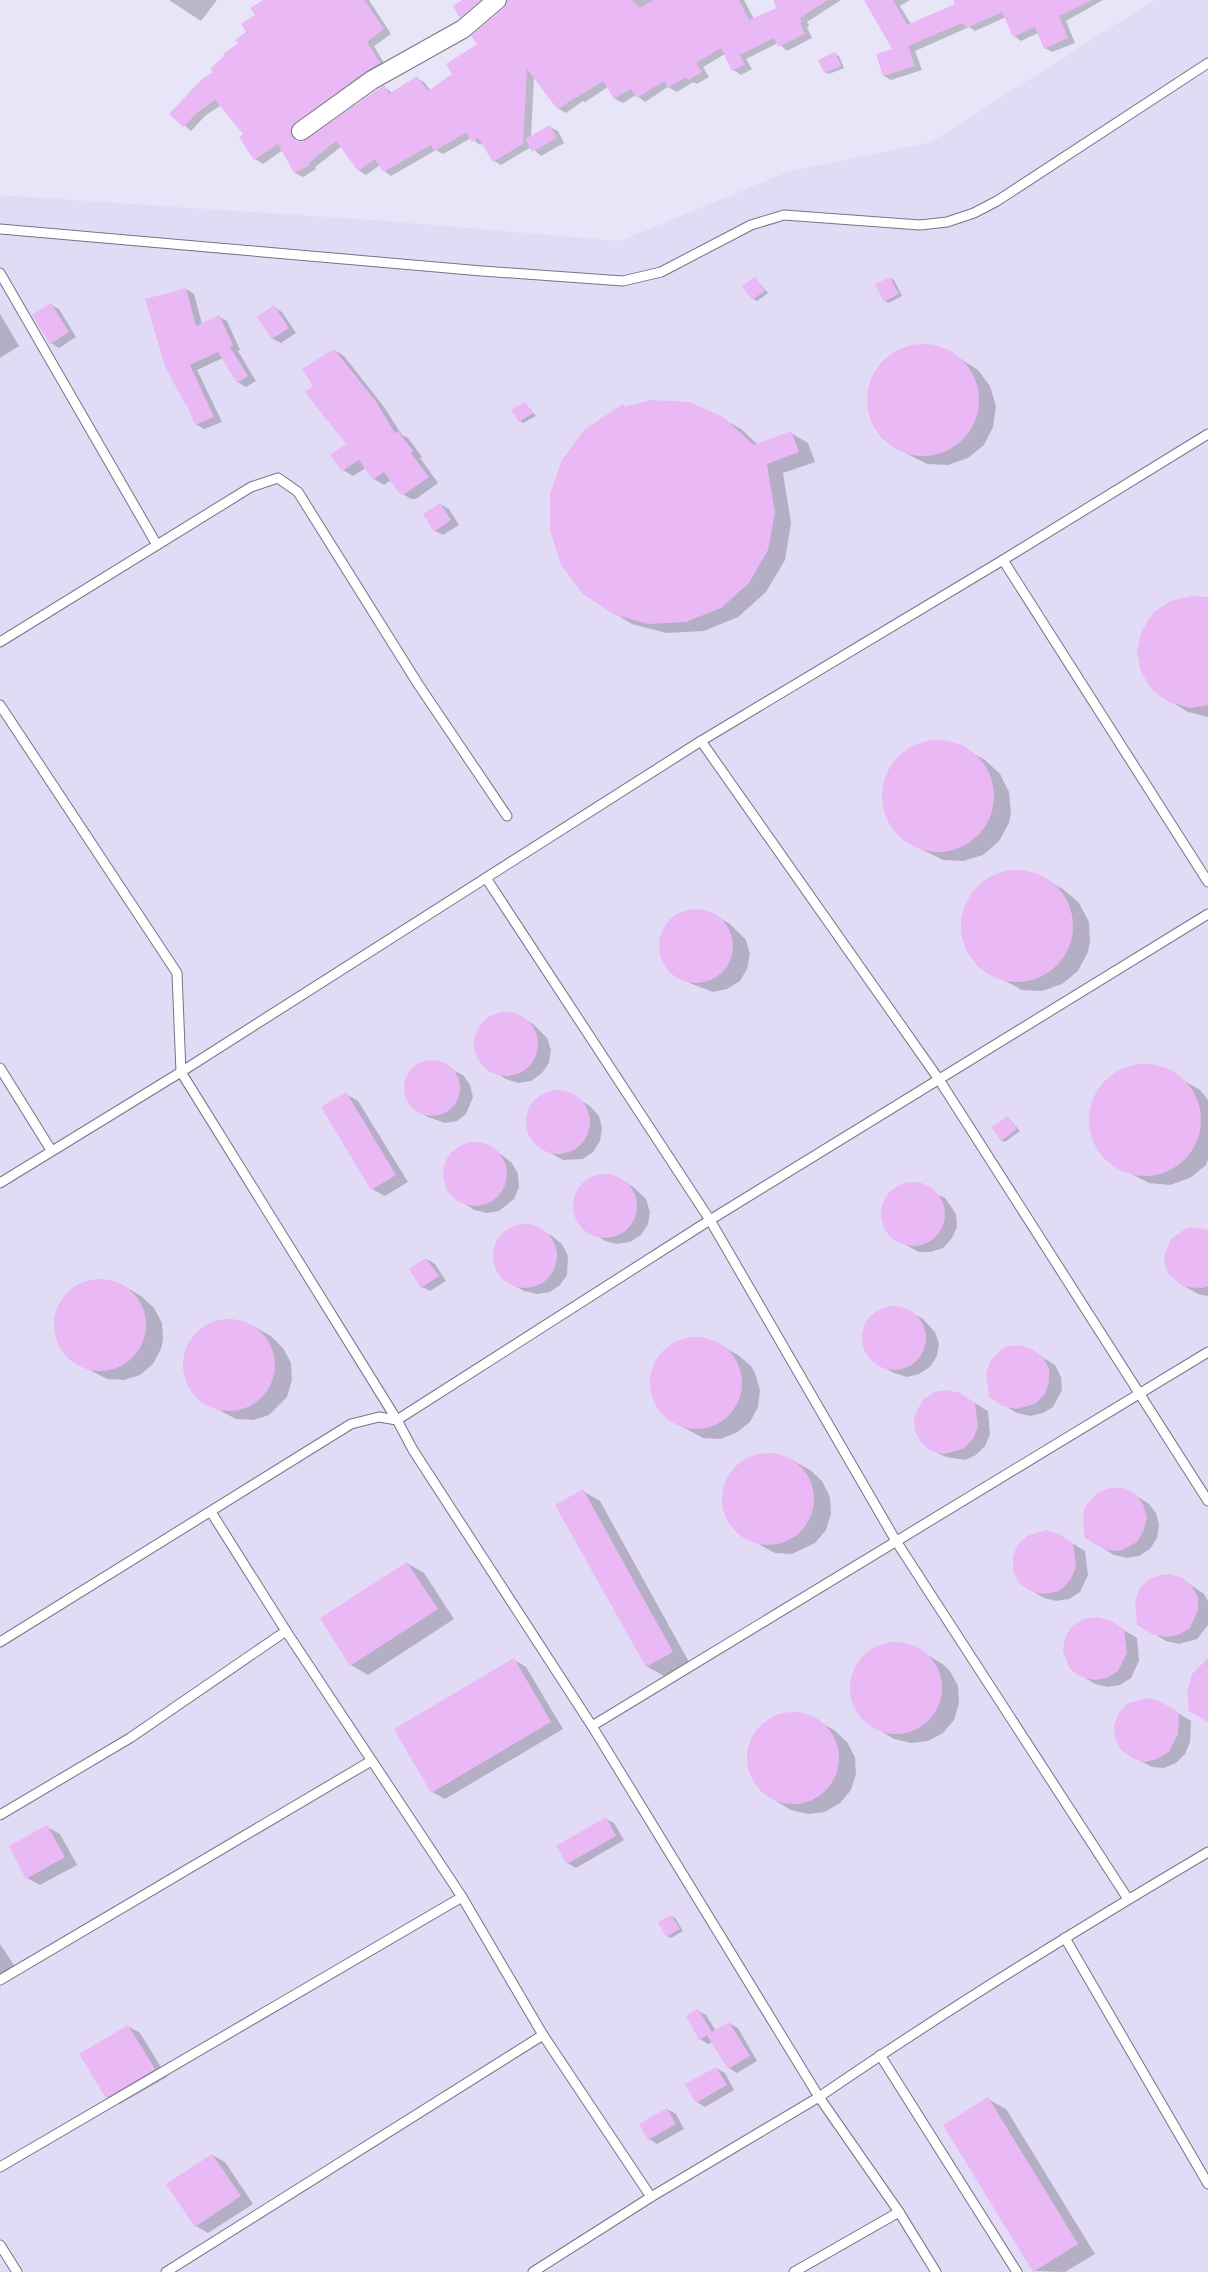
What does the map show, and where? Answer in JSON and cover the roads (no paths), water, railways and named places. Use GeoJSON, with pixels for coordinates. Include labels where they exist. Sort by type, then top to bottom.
{"type":"FeatureCollection","features":[{"type":"Feature","properties":{"kind":"street"},"geometry":{"type":"LineString","coordinates":[[300,131],[372,80],[463,29],[498,0]]}},
{"type":"Feature","properties":{"kind":"lane"},"geometry":{"type":"LineString","coordinates":[[0,229],[482,271],[623,281],[661,272],[752,225],[784,215],[920,225],[947,222],[974,213],[998,201],[1208,63]]}},
{"type":"Feature","properties":{"kind":"lane"},"geometry":{"type":"LineString","coordinates":[[0,273],[157,545]]}},
{"type":"Feature","properties":{"kind":"lane"},"geometry":{"type":"LineString","coordinates":[[0,1182],[181,1072],[701,741],[1003,560],[1208,434]]}},
{"type":"Feature","properties":{"kind":"lane"},"geometry":{"type":"LineString","coordinates":[[0,642],[251,487],[278,478],[298,492],[418,684],[507,816]]}},
{"type":"Feature","properties":{"kind":"lane"},"geometry":{"type":"LineString","coordinates":[[1003,560],[1208,882]]}},
{"type":"Feature","properties":{"kind":"lane"},"geometry":{"type":"LineString","coordinates":[[0,704],[177,973],[181,1072],[397,1420],[413,1450],[592,1726],[819,2097],[899,2212],[936,2272]]}},
{"type":"Feature","properties":{"kind":"lane"},"geometry":{"type":"LineString","coordinates":[[701,741],[938,1078],[1208,1501]]}},
{"type":"Feature","properties":{"kind":"lane"},"geometry":{"type":"LineString","coordinates":[[486,878],[710,1220],[896,1541],[1128,1899]]}},
{"type":"Feature","properties":{"kind":"lane"},"geometry":{"type":"LineString","coordinates":[[0,1642],[351,1424],[379,1417],[397,1420],[710,1220],[938,1078],[1208,914]]}},
{"type":"Feature","properties":{"kind":"lane"},"geometry":{"type":"LineString","coordinates":[[0,1068],[51,1150]]}},
{"type":"Feature","properties":{"kind":"lane"},"geometry":{"type":"LineString","coordinates":[[592,1726],[1208,1352]]}},
{"type":"Feature","properties":{"kind":"lane"},"geometry":{"type":"LineString","coordinates":[[211,1512],[286,1631],[462,1897],[543,2035],[651,2197]]}},
{"type":"Feature","properties":{"kind":"lane"},"geometry":{"type":"LineString","coordinates":[[0,1816],[130,1738],[286,1631]]}},
{"type":"Feature","properties":{"kind":"lane"},"geometry":{"type":"LineString","coordinates":[[0,1980],[371,1761]]}},
{"type":"Feature","properties":{"kind":"lane"},"geometry":{"type":"LineString","coordinates":[[533,2272],[651,2197],[819,2097],[880,2055],[1065,1938],[1208,1852]]}},
{"type":"Feature","properties":{"kind":"lane"},"geometry":{"type":"LineString","coordinates":[[0,2167],[462,1897]]}},
{"type":"Feature","properties":{"kind":"lane"},"geometry":{"type":"LineString","coordinates":[[1065,1938],[1208,2184]]}},
{"type":"Feature","properties":{"kind":"lane"},"geometry":{"type":"LineString","coordinates":[[166,2272],[543,2035]]}},
{"type":"Feature","properties":{"kind":"lane"},"geometry":{"type":"LineString","coordinates":[[880,2055],[1017,2272]]}},
{"type":"Feature","properties":{"kind":"lane"},"geometry":{"type":"LineString","coordinates":[[794,2272],[899,2212]]}},
{"type":"Feature","properties":{"kind":"lane"},"geometry":{"type":"LineString","coordinates":[[0,2246],[17,2272]]}}]}
